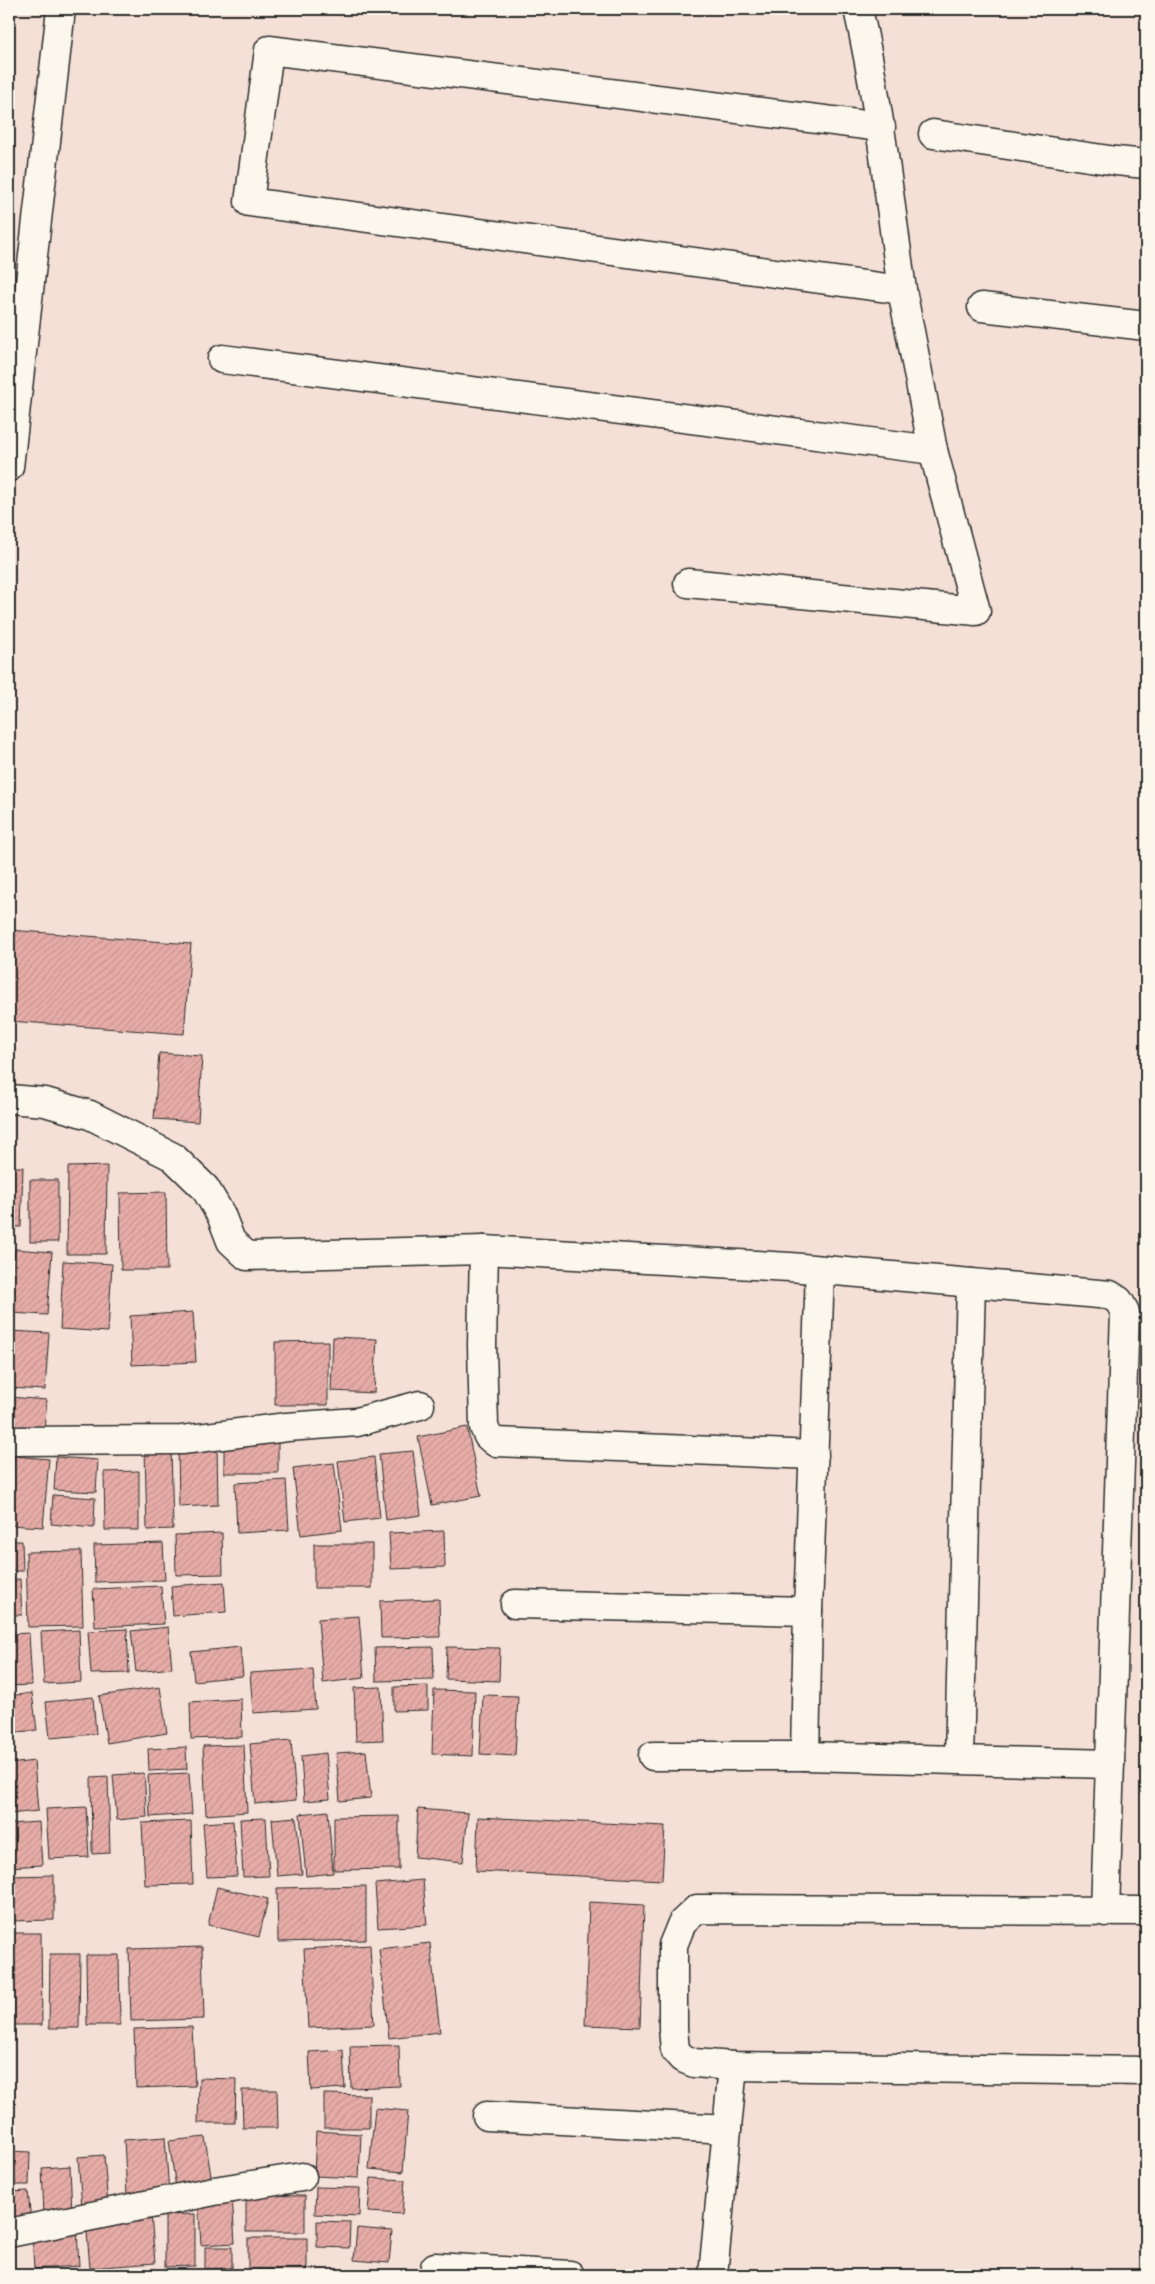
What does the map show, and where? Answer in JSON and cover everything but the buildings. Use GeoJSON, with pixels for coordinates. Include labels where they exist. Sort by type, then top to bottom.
{"type":"FeatureCollection","features":[{"type":"Feature","properties":{"kind":"street"},"geometry":{"type":"LineString","coordinates":[[9,467],[61,9]]}},
{"type":"Feature","properties":{"kind":"street"},"geometry":{"type":"LineString","coordinates":[[688,583],[976,611],[933,450],[902,290],[872,71],[858,9]]}},
{"type":"Feature","properties":{"kind":"street"},"geometry":{"type":"LineString","coordinates":[[880,127],[269,50],[249,202],[902,290]]}},
{"type":"Feature","properties":{"kind":"street"},"geometry":{"type":"LineString","coordinates":[[933,134],[1146,164]]}},
{"type":"Feature","properties":{"kind":"street"},"geometry":{"type":"LineString","coordinates":[[982,307],[1146,326]]}},
{"type":"Feature","properties":{"kind":"street"},"geometry":{"type":"LineString","coordinates":[[222,359],[933,450]]}},
{"type":"Feature","properties":{"kind":"street"},"geometry":{"type":"LineString","coordinates":[[9,1099],[45,1102],[90,1115],[173,1157],[205,1188],[221,1214],[231,1241],[247,1256],[484,1250],[820,1270],[1110,1295],[1119,1301],[1125,1312],[1104,1912]]}},
{"type":"Feature","properties":{"kind":"street"},"geometry":{"type":"LineString","coordinates":[[484,1250],[482,1345],[484,1427],[488,1436],[495,1442],[814,1455]]}},
{"type":"Feature","properties":{"kind":"street"},"geometry":{"type":"LineString","coordinates":[[805,1756],[820,1270]]}},
{"type":"Feature","properties":{"kind":"street"},"geometry":{"type":"LineString","coordinates":[[959,1759],[970,1283]]}},
{"type":"Feature","properties":{"kind":"street"},"geometry":{"type":"LineString","coordinates":[[9,1441],[182,1440],[287,1427],[357,1422],[420,1405]]}},
{"type":"Feature","properties":{"kind":"street"},"geometry":{"type":"LineString","coordinates":[[515,1604],[808,1611]]}},
{"type":"Feature","properties":{"kind":"street"},"geometry":{"type":"LineString","coordinates":[[653,1756],[805,1756],[1110,1764]]}},
{"type":"Feature","properties":{"kind":"street"},"geometry":{"type":"LineString","coordinates":[[1146,1911],[697,1909],[682,1923],[673,1945],[673,2028],[675,2050],[682,2058],[694,2063],[733,2066],[1146,2071]]}},
{"type":"Feature","properties":{"kind":"street"},"geometry":{"type":"LineString","coordinates":[[713,2275],[733,2066]]}},
{"type":"Feature","properties":{"kind":"street"},"geometry":{"type":"LineString","coordinates":[[488,2116],[727,2130]]}},
{"type":"Feature","properties":{"kind":"street"},"geometry":{"type":"LineString","coordinates":[[9,2233],[214,2191],[302,2177]]}},
{"type":"Feature","properties":{"kind":"street"},"geometry":{"type":"LineString","coordinates":[[435,2267],[570,2275]]}}]}
